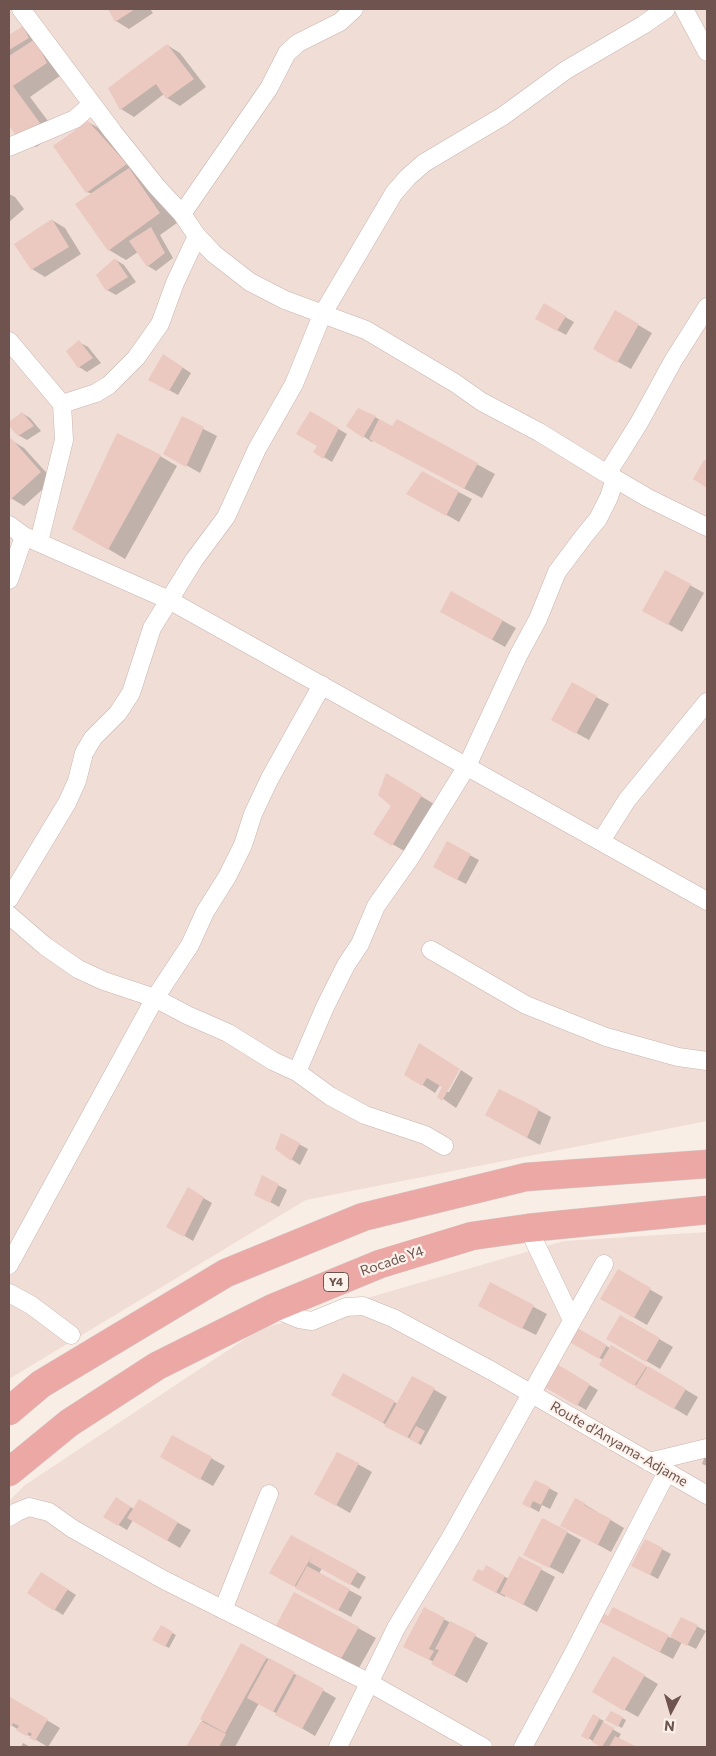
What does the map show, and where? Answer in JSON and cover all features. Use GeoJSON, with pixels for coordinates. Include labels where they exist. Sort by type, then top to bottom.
{"type":"FeatureCollection","features":[{"type":"Feature","properties":{"kind":"highway"},"geometry":{"type":"LineString","coordinates":[[9,1411],[41,1384],[226,1273],[363,1216],[526,1177],[707,1164]]}},
{"type":"Feature","properties":{"kind":"highway","name":"Rocade Y4"},"geometry":{"type":"LineString","coordinates":[[9,1472],[69,1423],[157,1366],[273,1308],[380,1264],[472,1236],[528,1228],[707,1210]]}},
{"type":"Feature","properties":{"kind":"street"},"geometry":{"type":"LineString","coordinates":[[22,9],[92,104],[157,187],[182,214],[197,236],[214,254],[250,282],[285,300],[366,330],[455,383],[482,402],[539,432],[648,498],[707,527]]}},
{"type":"Feature","properties":{"kind":"street"},"geometry":{"type":"LineString","coordinates":[[182,214],[269,88],[287,53],[298,43],[340,22],[354,9]]}},
{"type":"Feature","properties":{"kind":"street"},"geometry":{"type":"LineString","coordinates":[[9,899],[67,803],[77,781],[84,753],[93,738],[118,714],[131,693],[152,628],[194,560],[226,518],[257,449],[294,384],[322,314],[394,193],[424,163],[503,116],[566,70],[666,9]]}},
{"type":"Feature","properties":{"kind":"street"},"geometry":{"type":"LineString","coordinates":[[684,9],[707,52]]}},
{"type":"Feature","properties":{"kind":"street"},"geometry":{"type":"LineString","coordinates":[[9,147],[75,118],[92,104]]}},
{"type":"Feature","properties":{"kind":"street"},"geometry":{"type":"LineString","coordinates":[[62,404],[96,393],[109,385],[136,358],[160,324],[175,283],[197,236]]}},
{"type":"Feature","properties":{"kind":"street"},"geometry":{"type":"LineString","coordinates":[[297,1072],[325,1007],[346,965],[360,944],[376,906],[410,858],[468,766],[518,656],[538,619],[557,572],[598,519],[609,497],[611,476],[673,361],[707,307]]}},
{"type":"Feature","properties":{"kind":"street"},"geometry":{"type":"LineString","coordinates":[[9,341],[62,404],[64,440],[32,539],[9,580]]}},
{"type":"Feature","properties":{"kind":"street"},"geometry":{"type":"LineString","coordinates":[[9,525],[32,539],[169,600],[707,901]]}},
{"type":"Feature","properties":{"kind":"street"},"geometry":{"type":"LineString","coordinates":[[9,1265],[155,998],[190,945],[205,912],[227,877],[243,845],[253,814],[270,778],[322,685]]}},
{"type":"Feature","properties":{"kind":"street"},"geometry":{"type":"LineString","coordinates":[[600,841],[627,800],[707,702]]}},
{"type":"Feature","properties":{"kind":"street"},"geometry":{"type":"LineString","coordinates":[[9,916],[45,946],[78,969],[104,981],[155,998],[228,1033],[273,1061],[297,1072],[330,1096],[365,1115],[424,1134],[444,1146]]}},
{"type":"Feature","properties":{"kind":"street"},"geometry":{"type":"LineString","coordinates":[[431,950],[534,1008],[606,1036],[678,1057],[707,1061]]}},
{"type":"Feature","properties":{"kind":"street"},"geometry":{"type":"LineString","coordinates":[[528,1228],[572,1320]]}},
{"type":"Feature","properties":{"kind":"street"},"geometry":{"type":"LineString","coordinates":[[338,1747],[368,1682],[396,1628],[451,1537],[604,1264]]}},
{"type":"Feature","properties":{"kind":"street"},"geometry":{"type":"LineString","coordinates":[[9,1293],[31,1305],[70,1335]]}},
{"type":"Feature","properties":{"kind":"street","name":"Route d'Anyama-Adjame"},"geometry":{"type":"LineString","coordinates":[[273,1308],[299,1319],[312,1321],[346,1307],[363,1306],[400,1322],[530,1393],[707,1495]]}},
{"type":"Feature","properties":{"kind":"street"},"geometry":{"type":"LineString","coordinates":[[649,1462],[707,1448]]}},
{"type":"Feature","properties":{"kind":"street"},"geometry":{"type":"LineString","coordinates":[[523,1747],[574,1654],[667,1472]]}},
{"type":"Feature","properties":{"kind":"street"},"geometry":{"type":"LineString","coordinates":[[223,1610],[269,1494]]}},
{"type":"Feature","properties":{"kind":"street"},"geometry":{"type":"LineString","coordinates":[[9,1517],[29,1507],[49,1512],[73,1529],[190,1594],[368,1682],[483,1747]]}},
{"type":"Feature","properties":{"kind":"shaded area"},"geometry":{"type":"Polygon","coordinates":[[[9,9],[707,9],[707,1121],[306,1200],[9,1379],[9,9]]]}},
{"type":"Feature","properties":{"kind":"shaded area"},"geometry":{"type":"Polygon","coordinates":[[[707,1232],[707,1747],[9,1747],[9,1501],[25,1485],[260,1329],[564,1241],[707,1232]]]}},
{"type":"Feature","properties":{"kind":"building"},"geometry":{"type":"Polygon","coordinates":[[[108,9],[135,9],[115,22],[108,9]]]}},
{"type":"Feature","properties":{"kind":"building"},"geometry":{"type":"Polygon","coordinates":[[[23,26],[29,38],[9,50],[9,35],[23,26]]]}},
{"type":"Feature","properties":{"kind":"building"},"geometry":{"type":"Polygon","coordinates":[[[35,39],[47,63],[13,86],[40,123],[18,138],[9,126],[9,56],[35,39]]]}},
{"type":"Feature","properties":{"kind":"building"},"geometry":{"type":"Polygon","coordinates":[[[167,44],[194,79],[166,99],[156,84],[120,110],[108,88],[167,44]]]}},
{"type":"Feature","properties":{"kind":"building"},"geometry":{"type":"Polygon","coordinates":[[[88,121],[127,164],[86,193],[53,146],[88,121]]]}},
{"type":"Feature","properties":{"kind":"building"},"geometry":{"type":"Polygon","coordinates":[[[129,168],[160,213],[108,251],[75,204],[129,168]]]}},
{"type":"Feature","properties":{"kind":"building"},"geometry":{"type":"Polygon","coordinates":[[[52,219],[69,247],[31,270],[14,244],[52,219]]]}},
{"type":"Feature","properties":{"kind":"building"},"geometry":{"type":"Polygon","coordinates":[[[151,227],[165,253],[147,267],[129,241],[151,227]]]}},
{"type":"Feature","properties":{"kind":"building"},"geometry":{"type":"Polygon","coordinates":[[[115,258],[128,277],[106,291],[96,275],[115,258]]]}},
{"type":"Feature","properties":{"kind":"building"},"geometry":{"type":"Polygon","coordinates":[[[544,303],[566,316],[557,331],[535,319],[544,303]]]}},
{"type":"Feature","properties":{"kind":"building"},"geometry":{"type":"Polygon","coordinates":[[[615,310],[639,324],[617,363],[593,349],[615,310]]]}},
{"type":"Feature","properties":{"kind":"building"},"geometry":{"type":"Polygon","coordinates":[[[79,340],[93,358],[78,368],[66,351],[79,340]]]}},
{"type":"Feature","properties":{"kind":"building"},"geometry":{"type":"Polygon","coordinates":[[[163,354],[183,367],[169,391],[148,380],[163,354]]]}},
{"type":"Feature","properties":{"kind":"building"},"geometry":{"type":"Polygon","coordinates":[[[358,408],[376,416],[363,438],[346,426],[358,408]]]}},
{"type":"Feature","properties":{"kind":"building"},"geometry":{"type":"Polygon","coordinates":[[[310,411],[339,428],[323,459],[313,452],[317,446],[296,434],[310,411]]]}},
{"type":"Feature","properties":{"kind":"building"},"geometry":{"type":"Polygon","coordinates":[[[22,412],[34,426],[18,436],[9,426],[9,422],[22,412]]]}},
{"type":"Feature","properties":{"kind":"building"},"geometry":{"type":"Polygon","coordinates":[[[182,416],[204,427],[186,467],[163,454],[182,416]]]}},
{"type":"Feature","properties":{"kind":"building"},"geometry":{"type":"Polygon","coordinates":[[[379,419],[392,426],[397,419],[478,463],[464,489],[369,439],[379,419]]]}},
{"type":"Feature","properties":{"kind":"building"},"geometry":{"type":"Polygon","coordinates":[[[117,433],[161,455],[108,550],[72,529],[117,433]]]}},
{"type":"Feature","properties":{"kind":"building"},"geometry":{"type":"Polygon","coordinates":[[[11,438],[41,472],[10,500],[9,441],[11,438]]]}},
{"type":"Feature","properties":{"kind":"building"},"geometry":{"type":"Polygon","coordinates":[[[704,460],[707,461],[707,488],[693,479],[704,460]]]}},
{"type":"Feature","properties":{"kind":"building"},"geometry":{"type":"Polygon","coordinates":[[[422,471],[459,491],[446,516],[406,494],[422,471]]]}},
{"type":"Feature","properties":{"kind":"building"},"geometry":{"type":"Polygon","coordinates":[[[665,570],[691,584],[668,625],[642,611],[665,570]]]}},
{"type":"Feature","properties":{"kind":"building"},"geometry":{"type":"Polygon","coordinates":[[[451,591],[503,620],[492,640],[440,612],[451,591]]]}},
{"type":"Feature","properties":{"kind":"building"},"geometry":{"type":"Polygon","coordinates":[[[572,682],[597,696],[576,734],[551,720],[572,682]]]}},
{"type":"Feature","properties":{"kind":"building"},"geometry":{"type":"Polygon","coordinates":[[[386,773],[422,795],[392,846],[373,834],[391,806],[378,795],[386,773]]]}},
{"type":"Feature","properties":{"kind":"building"},"geometry":{"type":"Polygon","coordinates":[[[447,841],[471,854],[457,880],[433,867],[447,841]]]}},
{"type":"Feature","properties":{"kind":"building"},"geometry":{"type":"Polygon","coordinates":[[[419,1043],[460,1069],[442,1101],[437,1097],[442,1087],[427,1078],[422,1086],[404,1075],[419,1043]]]}},
{"type":"Feature","properties":{"kind":"building"},"geometry":{"type":"Polygon","coordinates":[[[499,1089],[539,1109],[527,1138],[485,1115],[499,1089]]]}},
{"type":"Feature","properties":{"kind":"building"},"geometry":{"type":"Polygon","coordinates":[[[281,1133],[300,1143],[291,1161],[275,1149],[281,1133]]]}},
{"type":"Feature","properties":{"kind":"building"},"geometry":{"type":"Polygon","coordinates":[[[262,1175],[279,1184],[270,1203],[254,1195],[262,1175]]]}},
{"type":"Feature","properties":{"kind":"building"},"geometry":{"type":"Polygon","coordinates":[[[188,1187],[204,1197],[184,1237],[166,1227],[188,1187]]]}},
{"type":"Feature","properties":{"kind":"building"},"geometry":{"type":"Polygon","coordinates":[[[618,1269],[651,1288],[634,1318],[600,1299],[618,1269]]]}},
{"type":"Feature","properties":{"kind":"building"},"geometry":{"type":"Polygon","coordinates":[[[490,1282],[534,1305],[522,1329],[478,1306],[490,1282]]]}},
{"type":"Feature","properties":{"kind":"building"},"geometry":{"type":"Polygon","coordinates":[[[620,1315],[660,1338],[646,1362],[606,1339],[620,1315]]]}},
{"type":"Feature","properties":{"kind":"building"},"geometry":{"type":"Polygon","coordinates":[[[574,1326],[607,1345],[599,1359],[566,1340],[574,1326]]]}},
{"type":"Feature","properties":{"kind":"building"},"geometry":{"type":"Polygon","coordinates":[[[611,1345],[647,1366],[634,1386],[599,1365],[611,1345]]]}},
{"type":"Feature","properties":{"kind":"building"},"geometry":{"type":"Polygon","coordinates":[[[557,1364],[590,1384],[577,1406],[544,1387],[557,1364]]]}},
{"type":"Feature","properties":{"kind":"building"},"geometry":{"type":"Polygon","coordinates":[[[648,1366],[686,1389],[674,1409],[635,1387],[648,1366]]]}},
{"type":"Feature","properties":{"kind":"building"},"geometry":{"type":"Polygon","coordinates":[[[343,1373],[395,1401],[383,1423],[331,1395],[343,1373]]]}},
{"type":"Feature","properties":{"kind":"building"},"geometry":{"type":"Polygon","coordinates":[[[412,1376],[435,1388],[407,1438],[384,1426],[412,1376]]]}},
{"type":"Feature","properties":{"kind":"building"},"geometry":{"type":"Polygon","coordinates":[[[416,1426],[425,1431],[418,1444],[409,1439],[416,1426]]]}},
{"type":"Feature","properties":{"kind":"building"},"geometry":{"type":"Polygon","coordinates":[[[172,1435],[212,1457],[200,1480],[160,1457],[172,1435]]]}},
{"type":"Feature","properties":{"kind":"building"},"geometry":{"type":"Polygon","coordinates":[[[337,1452],[359,1463],[336,1506],[314,1494],[337,1452]]]}},
{"type":"Feature","properties":{"kind":"building"},"geometry":{"type":"Polygon","coordinates":[[[535,1480],[550,1487],[541,1505],[533,1501],[530,1508],[522,1504],[535,1480]]]}},
{"type":"Feature","properties":{"kind":"building"},"geometry":{"type":"Polygon","coordinates":[[[116,1497],[131,1507],[118,1526],[103,1517],[116,1497]]]}},
{"type":"Feature","properties":{"kind":"building"},"geometry":{"type":"Polygon","coordinates":[[[575,1498],[585,1503],[584,1505],[611,1519],[598,1545],[560,1526],[575,1498]]]}},
{"type":"Feature","properties":{"kind":"building"},"geometry":{"type":"Polygon","coordinates":[[[139,1499],[178,1522],[167,1541],[127,1518],[139,1499]]]}},
{"type":"Feature","properties":{"kind":"building"},"geometry":{"type":"Polygon","coordinates":[[[542,1518],[568,1531],[549,1568],[523,1555],[542,1518]]]}},
{"type":"Feature","properties":{"kind":"building"},"geometry":{"type":"Polygon","coordinates":[[[291,1535],[358,1571],[350,1585],[309,1562],[313,1554],[294,1587],[269,1573],[291,1535]]]}},
{"type":"Feature","properties":{"kind":"building"},"geometry":{"type":"Polygon","coordinates":[[[645,1539],[663,1548],[650,1575],[631,1566],[645,1539]]]}},
{"type":"Feature","properties":{"kind":"building"},"geometry":{"type":"Polygon","coordinates":[[[519,1556],[542,1568],[523,1605],[500,1593],[519,1556]]]}},
{"type":"Feature","properties":{"kind":"building"},"geometry":{"type":"Polygon","coordinates":[[[486,1565],[505,1576],[496,1593],[472,1580],[478,1569],[483,1571],[486,1565]]]}},
{"type":"Feature","properties":{"kind":"building"},"geometry":{"type":"Polygon","coordinates":[[[307,1566],[350,1589],[338,1611],[295,1588],[307,1566]]]}},
{"type":"Feature","properties":{"kind":"building"},"geometry":{"type":"Polygon","coordinates":[[[41,1572],[68,1589],[54,1611],[27,1593],[41,1572]]]}},
{"type":"Feature","properties":{"kind":"building"},"geometry":{"type":"Polygon","coordinates":[[[294,1592],[359,1627],[338,1664],[274,1629],[294,1592]]]}},
{"type":"Feature","properties":{"kind":"building"},"geometry":{"type":"Polygon","coordinates":[[[424,1607],[445,1618],[429,1649],[434,1651],[429,1660],[403,1647],[424,1607]]]}},
{"type":"Feature","properties":{"kind":"building"},"geometry":{"type":"Polygon","coordinates":[[[613,1607],[669,1635],[660,1652],[598,1621],[603,1613],[608,1616],[613,1607]]]}},
{"type":"Feature","properties":{"kind":"building"},"geometry":{"type":"Polygon","coordinates":[[[681,1617],[698,1625],[687,1646],[670,1637],[681,1617]]]}},
{"type":"Feature","properties":{"kind":"building"},"geometry":{"type":"Polygon","coordinates":[[[450,1621],[476,1634],[454,1676],[431,1664],[439,1650],[435,1649],[450,1621]]]}},
{"type":"Feature","properties":{"kind":"building"},"geometry":{"type":"Polygon","coordinates":[[[161,1625],[173,1632],[165,1647],[152,1640],[161,1625]]]}},
{"type":"Feature","properties":{"kind":"building"},"geometry":{"type":"Polygon","coordinates":[[[241,1643],[267,1657],[225,1733],[200,1719],[241,1643]]]}},
{"type":"Feature","properties":{"kind":"building"},"geometry":{"type":"Polygon","coordinates":[[[613,1656],[645,1675],[624,1711],[592,1692],[613,1656]]]}},
{"type":"Feature","properties":{"kind":"building"},"geometry":{"type":"Polygon","coordinates":[[[269,1658],[295,1672],[273,1712],[247,1698],[269,1658]]]}},
{"type":"Feature","properties":{"kind":"building"},"geometry":{"type":"Polygon","coordinates":[[[297,1674],[324,1689],[302,1729],[275,1715],[297,1674]]]}},
{"type":"Feature","properties":{"kind":"building"},"geometry":{"type":"Polygon","coordinates":[[[10,1697],[48,1719],[35,1741],[29,1738],[32,1734],[29,1732],[26,1736],[16,1730],[19,1726],[13,1723],[11,1727],[9,1725],[10,1697]]]}},
{"type":"Feature","properties":{"kind":"building"},"geometry":{"type":"Polygon","coordinates":[[[611,1711],[623,1717],[618,1727],[605,1720],[611,1711]]]}},
{"type":"Feature","properties":{"kind":"building"},"geometry":{"type":"Polygon","coordinates":[[[593,1714],[600,1718],[588,1740],[581,1736],[593,1714]]]}},
{"type":"Feature","properties":{"kind":"building"},"geometry":{"type":"Polygon","coordinates":[[[201,1721],[226,1734],[219,1747],[186,1747],[201,1721]]]}},
{"type":"Feature","properties":{"kind":"building"},"geometry":{"type":"Polygon","coordinates":[[[603,1722],[614,1728],[602,1747],[600,1747],[592,1742],[603,1722]]]}},
{"type":"Feature","properties":{"kind":"building"},"geometry":{"type":"Polygon","coordinates":[[[615,1736],[637,1747],[609,1747],[615,1736]]]}}]}
